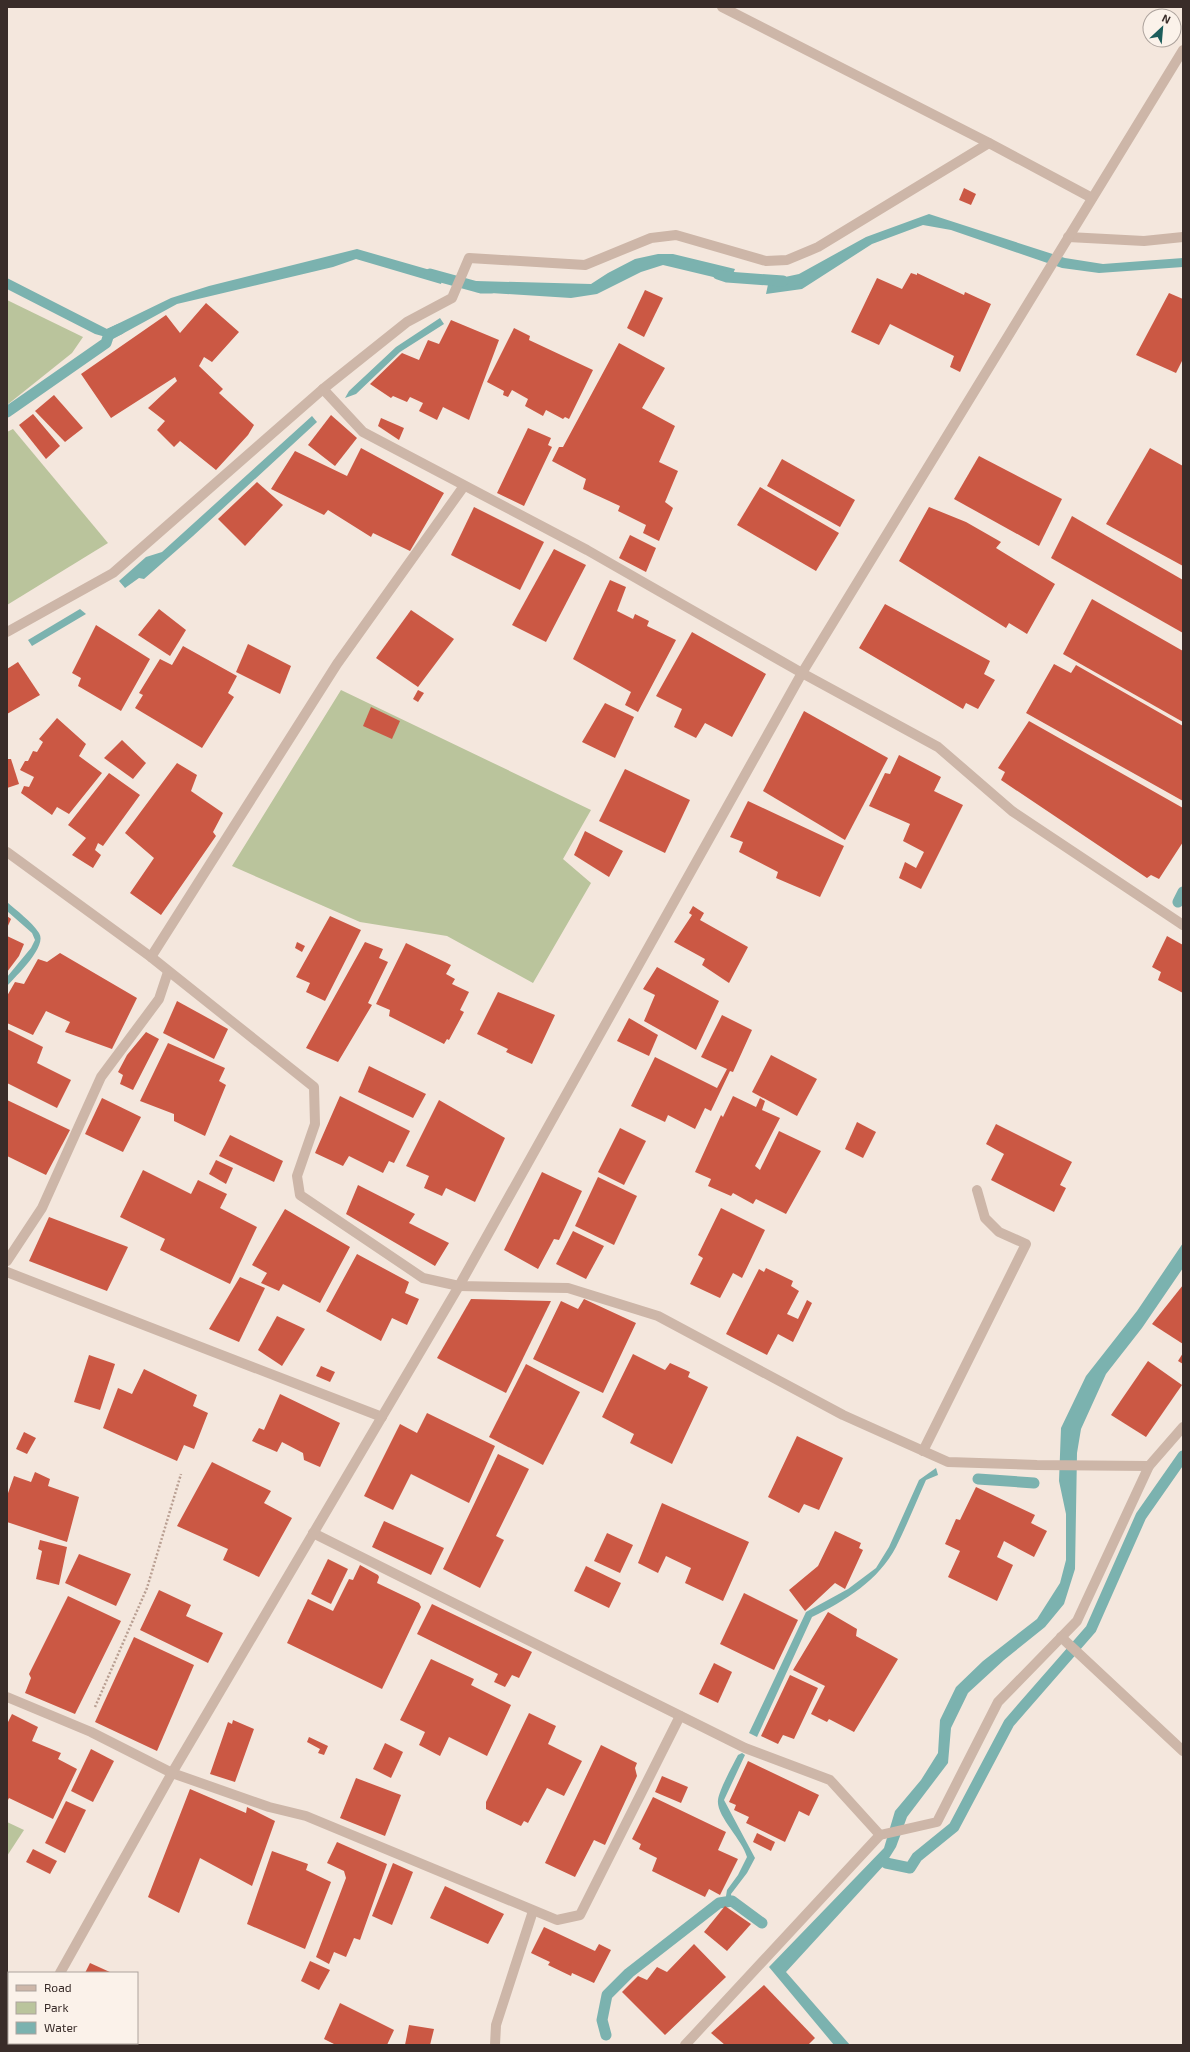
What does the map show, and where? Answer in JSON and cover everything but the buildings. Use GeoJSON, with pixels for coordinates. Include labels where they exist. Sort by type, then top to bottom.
{"type":"FeatureCollection","features":[{"type":"Feature","properties":{"kind":"street"},"geometry":{"type":"LineString","coordinates":[[722,7],[989,143],[1092,198]]}},
{"type":"Feature","properties":{"kind":"street"},"geometry":{"type":"LineString","coordinates":[[61,1972],[172,1774],[459,1286],[802,673],[1183,50]]}},
{"type":"Feature","properties":{"kind":"street"},"geometry":{"type":"LineString","coordinates":[[7,632],[113,573],[323,389],[407,322],[452,298],[469,258],[585,265],[651,238],[676,234],[766,261],[787,260],[818,247],[989,143]]}},
{"type":"Feature","properties":{"kind":"street"},"geometry":{"type":"LineString","coordinates":[[1068,237],[1144,241],[1183,237]]}},
{"type":"Feature","properties":{"kind":"street"},"geometry":{"type":"LineString","coordinates":[[323,389],[363,432],[587,550],[802,673],[938,747],[1012,811],[1183,925]]}},
{"type":"Feature","properties":{"kind":"street"},"geometry":{"type":"LineString","coordinates":[[151,957],[337,664],[464,486]]}},
{"type":"Feature","properties":{"kind":"street"},"geometry":{"type":"LineString","coordinates":[[7,852],[151,957],[314,1087],[315,1124],[297,1176],[300,1195],[423,1278],[459,1286],[568,1288],[658,1316],[843,1416],[948,1462],[1037,1465],[1149,1466]]}},
{"type":"Feature","properties":{"kind":"street"},"geometry":{"type":"LineString","coordinates":[[7,1261],[42,1208],[101,1077],[159,999],[168,972]]}},
{"type":"Feature","properties":{"kind":"street"},"geometry":{"type":"LineString","coordinates":[[923,1451],[1026,1244],[999,1232],[985,1218],[977,1190]]}},
{"type":"Feature","properties":{"kind":"street"},"geometry":{"type":"LineString","coordinates":[[7,1272],[382,1417]]}},
{"type":"Feature","properties":{"kind":"street"},"geometry":{"type":"LineString","coordinates":[[685,2045],[880,1835],[937,1822],[998,1702],[1077,1621],[1149,1466],[1183,1427]]}},
{"type":"Feature","properties":{"kind":"street"},"geometry":{"type":"LineString","coordinates":[[313,1533],[745,1748],[830,1780],[880,1835]]}},
{"type":"Feature","properties":{"kind":"street"},"geometry":{"type":"LineString","coordinates":[[1061,1637],[1183,1751]]}},
{"type":"Feature","properties":{"kind":"street"},"geometry":{"type":"LineString","coordinates":[[7,1697],[86,1730],[172,1774],[269,1807],[306,1816],[557,1920],[580,1915],[680,1716]]}},
{"type":"Feature","properties":{"kind":"street"},"geometry":{"type":"LineString","coordinates":[[495,2045],[496,2026],[533,1910]]}},
{"type":"Feature","properties":{"kind":"path"},"geometry":{"type":"LineString","coordinates":[[86,1730],[147,1588],[181,1474]]}},
{"type":"Feature","properties":{"kind":"green space"},"geometry":{"type":"Polygon","coordinates":[[[7,300],[83,337],[72,353],[7,405],[7,300]]]}},
{"type":"Feature","properties":{"kind":"green space"},"geometry":{"type":"Polygon","coordinates":[[[13,429],[108,543],[7,605],[7,432],[13,429]]]}},
{"type":"Feature","properties":{"kind":"green space"},"geometry":{"type":"Polygon","coordinates":[[[341,690],[591,810],[563,859],[591,883],[533,983],[447,936],[360,922],[232,866],[341,690]]]}},
{"type":"Feature","properties":{"kind":"green space"},"geometry":{"type":"Polygon","coordinates":[[[7,1822],[24,1830],[7,1856],[7,1822]]]}},
{"type":"Feature","properties":{"kind":"water"},"geometry":{"type":"Polygon","coordinates":[[[929,214],[1065,258],[1103,264],[1183,258],[1183,267],[1099,273],[1062,268],[951,230],[923,225],[872,244],[802,289],[766,294],[770,275],[785,277],[799,274],[866,237],[929,214]]]}},
{"type":"Feature","properties":{"kind":"water"},"geometry":{"type":"Polygon","coordinates":[[[357,249],[444,274],[441,284],[356,259],[333,267],[177,304],[113,339],[95,334],[7,289],[7,278],[107,329],[171,298],[209,286],[357,249]]]}},
{"type":"Feature","properties":{"kind":"water"},"geometry":{"type":"Polygon","coordinates":[[[658,254],[673,254],[735,269],[730,281],[663,265],[641,272],[597,294],[571,298],[475,292],[476,281],[591,284],[635,259],[658,254]]]}},
{"type":"Feature","properties":{"kind":"water"},"geometry":{"type":"Polygon","coordinates":[[[440,318],[444,324],[400,352],[356,394],[345,398],[349,391],[396,347],[440,318]]]}},
{"type":"Feature","properties":{"kind":"water"},"geometry":{"type":"Polygon","coordinates":[[[312,416],[317,422],[144,579],[139,578],[125,588],[119,581],[146,557],[162,552],[312,416]]]}},
{"type":"Feature","properties":{"kind":"water"},"geometry":{"type":"Polygon","coordinates":[[[80,609],[86,614],[32,646],[28,640],[80,609]]]}},
{"type":"Feature","properties":{"kind":"water"},"geometry":{"type":"Polygon","coordinates":[[[7,902],[32,924],[39,933],[41,939],[30,961],[7,986],[7,977],[31,948],[35,940],[32,933],[7,911],[7,902]]]}},
{"type":"Feature","properties":{"kind":"water"},"geometry":{"type":"Polygon","coordinates":[[[1183,1243],[1183,1268],[1142,1328],[1106,1374],[1081,1429],[1077,1453],[1075,1569],[1064,1604],[1045,1627],[1004,1660],[968,1693],[951,1728],[948,1763],[907,1817],[896,1847],[886,1863],[786,1972],[850,2045],[834,2045],[769,1967],[884,1848],[895,1811],[921,1780],[938,1753],[940,1720],[956,1687],[983,1661],[1037,1619],[1060,1583],[1066,1560],[1066,1514],[1059,1481],[1061,1428],[1086,1376],[1137,1311],[1183,1243]]]}},
{"type":"Feature","properties":{"kind":"water"},"geometry":{"type":"Polygon","coordinates":[[[936,1468],[938,1475],[926,1480],[896,1547],[880,1570],[849,1597],[812,1617],[757,1737],[749,1733],[806,1612],[848,1589],[876,1568],[889,1547],[919,1480],[936,1468]]]}},
{"type":"Feature","properties":{"kind":"water"},"geometry":{"type":"Polygon","coordinates":[[[742,1753],[745,1755],[724,1800],[755,1858],[747,1873],[731,1894],[732,1901],[725,1902],[727,1890],[738,1875],[747,1857],[721,1813],[718,1806],[718,1800],[721,1790],[738,1755],[742,1753]]]}},
{"type":"Feature","properties":{"kind":"waterway"},"geometry":{"type":"LineString","coordinates":[[430,274],[481,288],[491,288]]}},
{"type":"Feature","properties":{"kind":"waterway"},"geometry":{"type":"LineString","coordinates":[[718,274],[727,277],[783,281]]}},
{"type":"Feature","properties":{"kind":"waterway"},"geometry":{"type":"LineString","coordinates":[[7,412],[106,343],[109,334],[120,329]]}},
{"type":"Feature","properties":{"kind":"waterway"},"geometry":{"type":"LineString","coordinates":[[1178,902],[1183,892]]}},
{"type":"Feature","properties":{"kind":"waterway"},"geometry":{"type":"LineString","coordinates":[[886,1863],[910,1868],[917,1857],[954,1827],[1009,1723],[1091,1629],[1141,1516],[1183,1456]]}},
{"type":"Feature","properties":{"kind":"waterway"},"geometry":{"type":"LineString","coordinates":[[978,1479],[1034,1483]]}},
{"type":"Feature","properties":{"kind":"waterway"},"geometry":{"type":"LineString","coordinates":[[606,2035],[602,2020],[607,1995],[629,1973],[719,1903],[732,1901],[762,1923]]}}]}
